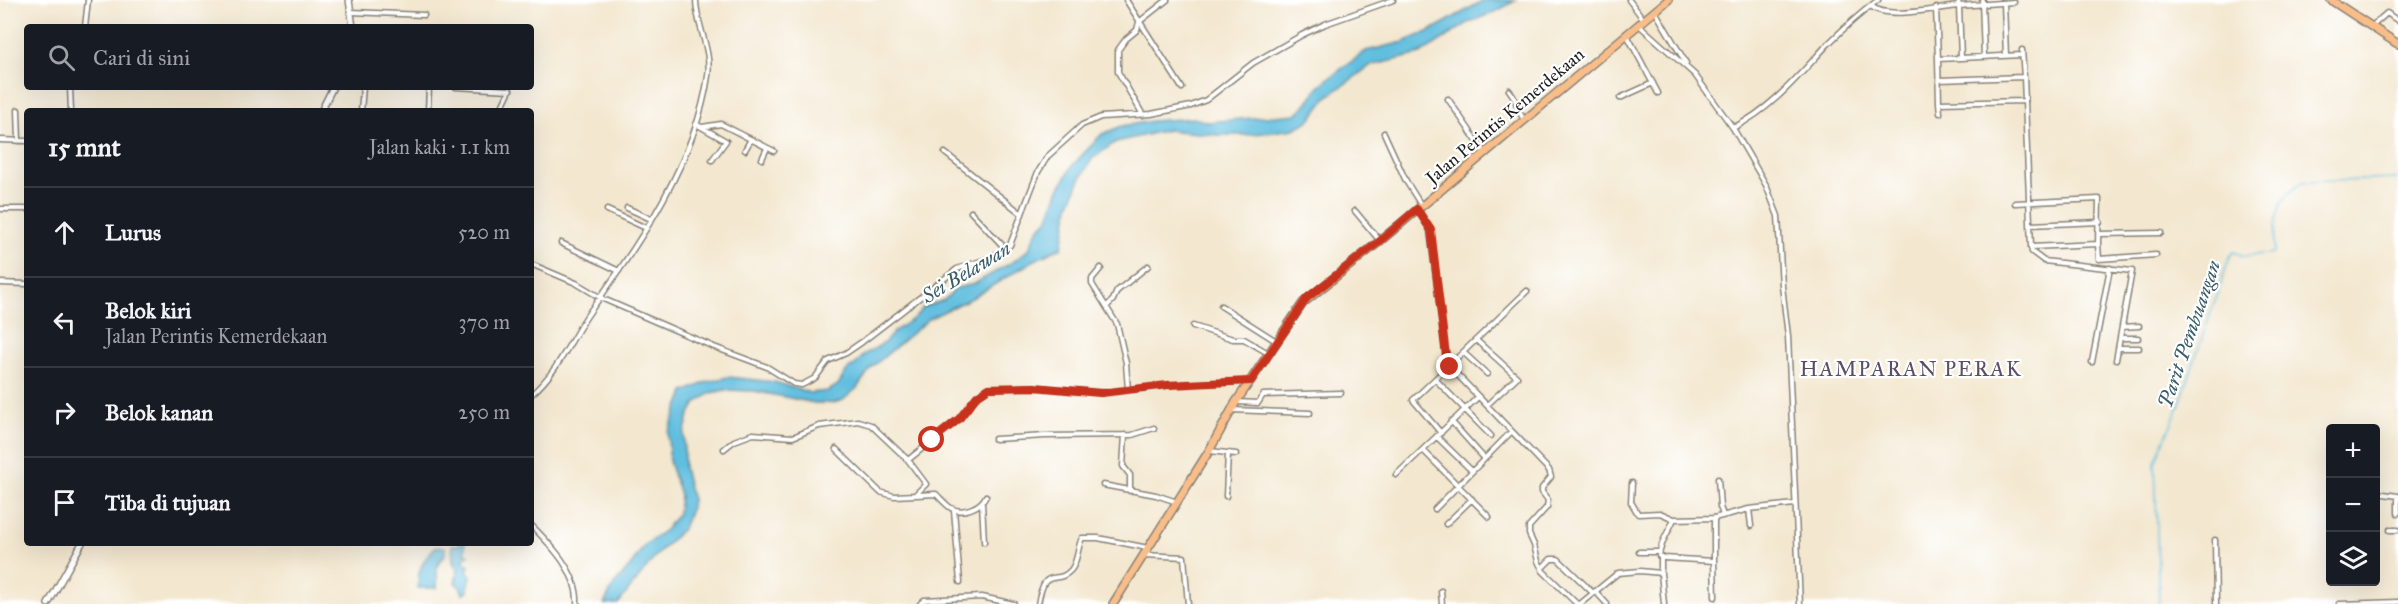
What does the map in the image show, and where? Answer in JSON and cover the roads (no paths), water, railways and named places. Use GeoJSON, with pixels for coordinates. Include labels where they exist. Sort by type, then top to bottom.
{"type":"FeatureCollection","features":[{"type":"Feature","properties":{"kind":"main road","name":"Jalan Perintis Kemerdekaan"},"geometry":{"type":"LineString","coordinates":[[1113,604],[1178,502],[1236,402],[1307,298],[1380,241],[1668,0]]}},
{"type":"Feature","properties":{"kind":"main road"},"geometry":{"type":"LineString","coordinates":[[2331,0],[2397,43]]}},
{"type":"Feature","properties":{"kind":"street"},"geometry":{"type":"LineString","coordinates":[[85,24],[88,0]]}},
{"type":"Feature","properties":{"kind":"street"},"geometry":{"type":"LineString","coordinates":[[350,0],[353,24]]}},
{"type":"Feature","properties":{"kind":"street"},"geometry":{"type":"LineString","coordinates":[[534,390],[558,366],[585,320],[646,228],[682,160],[696,124],[709,73],[696,0]]}},
{"type":"Feature","properties":{"kind":"street"},"geometry":{"type":"LineString","coordinates":[[1126,0],[1182,88]]}},
{"type":"Feature","properties":{"kind":"street"},"geometry":{"type":"LineString","coordinates":[[1143,115],[1118,72],[1118,50],[1137,30],[1139,22],[1167,0]]}},
{"type":"Feature","properties":{"kind":"street"},"geometry":{"type":"LineString","coordinates":[[534,265],[576,283],[601,298],[714,347],[767,367],[794,384],[802,385],[815,378],[828,361],[862,342],[957,269],[990,258],[1007,247],[1014,239],[1038,172],[1048,156],[1082,125],[1096,118],[1143,115],[1191,106],[1206,99],[1253,63],[1302,35],[1324,24],[1394,0]]}},
{"type":"Feature","properties":{"kind":"street"},"geometry":{"type":"LineString","coordinates":[[1629,0],[1641,22],[1688,66]]}},
{"type":"Feature","properties":{"kind":"street"},"geometry":{"type":"LineString","coordinates":[[1733,128],[1761,112],[1791,85],[1842,30],[1878,0]]}},
{"type":"Feature","properties":{"kind":"street"},"geometry":{"type":"LineString","coordinates":[[1958,0],[1961,58]]}},
{"type":"Feature","properties":{"kind":"street"},"geometry":{"type":"LineString","coordinates":[[1871,6],[1877,11],[1887,12],[1914,11],[1982,2],[2014,2]]}},
{"type":"Feature","properties":{"kind":"street"},"geometry":{"type":"LineString","coordinates":[[1982,2],[1984,57]]}},
{"type":"Feature","properties":{"kind":"street"},"geometry":{"type":"LineString","coordinates":[[2004,3],[2006,56]]}},
{"type":"Feature","properties":{"kind":"street"},"geometry":{"type":"LineString","coordinates":[[1936,8],[1940,113]]}},
{"type":"Feature","properties":{"kind":"street"},"geometry":{"type":"LineString","coordinates":[[1655,11],[1688,66],[1733,128],[1766,185],[1780,223],[1782,286],[1790,354],[1800,604]]}},
{"type":"Feature","properties":{"kind":"street"},"geometry":{"type":"LineString","coordinates":[[351,12],[424,15]]}},
{"type":"Feature","properties":{"kind":"street"},"geometry":{"type":"LineString","coordinates":[[2371,27],[2387,13],[2398,21]]}},
{"type":"Feature","properties":{"kind":"street"},"geometry":{"type":"LineString","coordinates":[[1627,34],[1658,93]]}},
{"type":"Feature","properties":{"kind":"street"},"geometry":{"type":"LineString","coordinates":[[1938,59],[2006,56],[2022,52],[2032,252],[2044,261],[2132,271],[2116,360]]}},
{"type":"Feature","properties":{"kind":"street"},"geometry":{"type":"LineString","coordinates":[[1940,80],[2024,77]]}},
{"type":"Feature","properties":{"kind":"street"},"geometry":{"type":"LineString","coordinates":[[1620,98],[1653,83]]}},
{"type":"Feature","properties":{"kind":"street"},"geometry":{"type":"LineString","coordinates":[[70,90],[71,108]]}},
{"type":"Feature","properties":{"kind":"street"},"geometry":{"type":"LineString","coordinates":[[322,108],[332,90]]}},
{"type":"Feature","properties":{"kind":"street"},"geometry":{"type":"LineString","coordinates":[[361,108],[363,90]]}},
{"type":"Feature","properties":{"kind":"street"},"geometry":{"type":"LineString","coordinates":[[429,90],[429,108]]}},
{"type":"Feature","properties":{"kind":"street"},"geometry":{"type":"LineString","coordinates":[[501,108],[510,90]]}},
{"type":"Feature","properties":{"kind":"street"},"geometry":{"type":"LineString","coordinates":[[1509,90],[1515,98],[1516,109],[1525,121]]}},
{"type":"Feature","properties":{"kind":"street"},"geometry":{"type":"LineString","coordinates":[[1448,99],[1485,153]]}},
{"type":"Feature","properties":{"kind":"street"},"geometry":{"type":"LineString","coordinates":[[1940,103],[2025,101]]}},
{"type":"Feature","properties":{"kind":"street"},"geometry":{"type":"LineString","coordinates":[[18,110],[19,141]]}},
{"type":"Feature","properties":{"kind":"street"},"geometry":{"type":"LineString","coordinates":[[696,124],[726,141],[712,160]]}},
{"type":"Feature","properties":{"kind":"street"},"geometry":{"type":"LineString","coordinates":[[702,127],[721,124],[774,151]]}},
{"type":"Feature","properties":{"kind":"street"},"geometry":{"type":"LineString","coordinates":[[1384,133],[1431,230],[1446,356],[1450,367],[1551,474],[1542,488],[1548,500],[1547,507],[1528,530],[1542,568],[1579,604],[1618,573],[1640,571],[1661,573]]}},
{"type":"Feature","properties":{"kind":"street"},"geometry":{"type":"LineString","coordinates":[[745,150],[751,139]]}},
{"type":"Feature","properties":{"kind":"street"},"geometry":{"type":"LineString","coordinates":[[0,140],[24,141]]}},
{"type":"Feature","properties":{"kind":"street"},"geometry":{"type":"LineString","coordinates":[[762,159],[767,148]]}},
{"type":"Feature","properties":{"kind":"street"},"geometry":{"type":"LineString","coordinates":[[945,153],[1022,214]]}},
{"type":"Feature","properties":{"kind":"street"},"geometry":{"type":"LineString","coordinates":[[2015,203],[2099,199],[2097,266]]}},
{"type":"Feature","properties":{"kind":"street"},"geometry":{"type":"LineString","coordinates":[[627,208],[651,219]]}},
{"type":"Feature","properties":{"kind":"street"},"geometry":{"type":"LineString","coordinates":[[0,209],[24,209]]}},
{"type":"Feature","properties":{"kind":"street"},"geometry":{"type":"LineString","coordinates":[[607,210],[646,228]]}},
{"type":"Feature","properties":{"kind":"street"},"geometry":{"type":"LineString","coordinates":[[1355,211],[1380,241]]}},
{"type":"Feature","properties":{"kind":"street"},"geometry":{"type":"LineString","coordinates":[[970,212],[1003,246],[1007,247]]}},
{"type":"Feature","properties":{"kind":"street"},"geometry":{"type":"LineString","coordinates":[[2030,225],[2100,222]]}},
{"type":"Feature","properties":{"kind":"street"},"geometry":{"type":"LineString","coordinates":[[2099,234],[2161,233]]}},
{"type":"Feature","properties":{"kind":"street"},"geometry":{"type":"LineString","coordinates":[[561,243],[619,271]]}},
{"type":"Feature","properties":{"kind":"street"},"geometry":{"type":"LineString","coordinates":[[2031,247],[2098,244]]}},
{"type":"Feature","properties":{"kind":"street"},"geometry":{"type":"LineString","coordinates":[[2099,259],[2156,255]]}},
{"type":"Feature","properties":{"kind":"street"},"geometry":{"type":"LineString","coordinates":[[1107,306],[1117,291],[1148,266]]}},
{"type":"Feature","properties":{"kind":"street"},"geometry":{"type":"LineString","coordinates":[[1101,268],[1092,279],[1092,284],[1117,324],[1122,342],[1128,390]]}},
{"type":"Feature","properties":{"kind":"street"},"geometry":{"type":"LineString","coordinates":[[2092,362],[2110,268]]}},
{"type":"Feature","properties":{"kind":"street"},"geometry":{"type":"LineString","coordinates":[[0,283],[24,284]]}},
{"type":"Feature","properties":{"kind":"street"},"geometry":{"type":"LineString","coordinates":[[1441,433],[1413,402],[1414,398],[1450,367],[1527,291]]}},
{"type":"Feature","properties":{"kind":"street"},"geometry":{"type":"LineString","coordinates":[[1221,306],[1276,341]]}},
{"type":"Feature","properties":{"kind":"street"},"geometry":{"type":"LineString","coordinates":[[1193,326],[1233,339],[1244,339],[1268,353]]}},
{"type":"Feature","properties":{"kind":"street"},"geometry":{"type":"LineString","coordinates":[[2122,327],[2139,326]]}},
{"type":"Feature","properties":{"kind":"street"},"geometry":{"type":"LineString","coordinates":[[2120,338],[2138,338]]}},
{"type":"Feature","properties":{"kind":"street"},"geometry":{"type":"LineString","coordinates":[[1476,340],[1517,377],[1487,405]]}},
{"type":"Feature","properties":{"kind":"street"},"geometry":{"type":"LineString","coordinates":[[2118,348],[2139,348]]}},
{"type":"Feature","properties":{"kind":"street"},"geometry":{"type":"LineString","coordinates":[[1464,353],[1486,374]]}},
{"type":"Feature","properties":{"kind":"street"},"geometry":{"type":"LineString","coordinates":[[1436,379],[1491,436]]}},
{"type":"Feature","properties":{"kind":"street"},"geometry":{"type":"LineString","coordinates":[[908,460],[959,419],[977,396],[989,388],[1034,387],[1101,393],[1168,385],[1251,381]]}},
{"type":"Feature","properties":{"kind":"street"},"geometry":{"type":"LineString","coordinates":[[1236,402],[1258,403],[1263,394],[1341,393]]}},
{"type":"Feature","properties":{"kind":"street"},"geometry":{"type":"LineString","coordinates":[[1396,475],[1478,397]]}},
{"type":"Feature","properties":{"kind":"street"},"geometry":{"type":"LineString","coordinates":[[1231,410],[1310,413]]}},
{"type":"Feature","properties":{"kind":"street"},"geometry":{"type":"LineString","coordinates":[[724,449],[734,441],[753,434],[793,437],[819,426],[858,421],[871,425],[908,460],[926,483],[915,495]]}},
{"type":"Feature","properties":{"kind":"street"},"geometry":{"type":"LineString","coordinates":[[1451,421],[1484,458]]}},
{"type":"Feature","properties":{"kind":"street"},"geometry":{"type":"LineString","coordinates":[[995,439],[1125,435],[1139,434],[1154,428]]}},
{"type":"Feature","properties":{"kind":"street"},"geometry":{"type":"LineString","coordinates":[[1435,509],[1511,432]]}},
{"type":"Feature","properties":{"kind":"street"},"geometry":{"type":"LineString","coordinates":[[1125,435],[1123,466],[1130,475],[1130,491]]}},
{"type":"Feature","properties":{"kind":"street"},"geometry":{"type":"LineString","coordinates":[[1437,437],[1471,470]]}},
{"type":"Feature","properties":{"kind":"street"},"geometry":{"type":"LineString","coordinates":[[836,449],[884,494],[894,496],[936,494],[954,510],[968,510],[982,503]]}},
{"type":"Feature","properties":{"kind":"street"},"geometry":{"type":"LineString","coordinates":[[1423,450],[1489,518]]}},
{"type":"Feature","properties":{"kind":"street"},"geometry":{"type":"LineString","coordinates":[[1209,451],[1236,454]]}},
{"type":"Feature","properties":{"kind":"street"},"geometry":{"type":"LineString","coordinates":[[1226,496],[1228,453]]}},
{"type":"Feature","properties":{"kind":"street"},"geometry":{"type":"LineString","coordinates":[[1718,479],[1718,494],[1723,515]]}},
{"type":"Feature","properties":{"kind":"street"},"geometry":{"type":"LineString","coordinates":[[1632,483],[1631,502],[1635,512],[1638,514],[1660,513],[1674,519],[1714,518],[1749,509],[1795,504]]}},
{"type":"Feature","properties":{"kind":"street"},"geometry":{"type":"LineString","coordinates":[[1103,485],[1156,495],[1178,502]]}},
{"type":"Feature","properties":{"kind":"street"},"geometry":{"type":"LineString","coordinates":[[2380,494],[2397,496],[2398,513]]}},
{"type":"Feature","properties":{"kind":"street"},"geometry":{"type":"LineString","coordinates":[[984,542],[982,503],[986,496]]}},
{"type":"Feature","properties":{"kind":"street"},"geometry":{"type":"LineString","coordinates":[[1446,524],[1472,499]]}},
{"type":"Feature","properties":{"kind":"street"},"geometry":{"type":"LineString","coordinates":[[1749,509],[1751,526]]}},
{"type":"Feature","properties":{"kind":"street"},"geometry":{"type":"LineString","coordinates":[[954,510],[960,582]]}},
{"type":"Feature","properties":{"kind":"street"},"geometry":{"type":"LineString","coordinates":[[1714,518],[1714,597]]}},
{"type":"Feature","properties":{"kind":"street"},"geometry":{"type":"LineString","coordinates":[[1664,604],[1659,552],[1674,519]]}},
{"type":"Feature","properties":{"kind":"street"},"geometry":{"type":"LineString","coordinates":[[534,529],[560,559],[576,587],[578,604]]}},
{"type":"Feature","properties":{"kind":"street"},"geometry":{"type":"LineString","coordinates":[[2390,530],[2398,530]]}},
{"type":"Feature","properties":{"kind":"street"},"geometry":{"type":"LineString","coordinates":[[1038,604],[1041,587],[1045,582],[1073,568],[1082,538],[1098,538],[1148,549]]}},
{"type":"Feature","properties":{"kind":"street"},"geometry":{"type":"LineString","coordinates":[[2215,540],[2216,602]]}},
{"type":"Feature","properties":{"kind":"street"},"geometry":{"type":"LineString","coordinates":[[48,604],[80,546]]}},
{"type":"Feature","properties":{"kind":"street"},"geometry":{"type":"LineString","coordinates":[[1639,552],[1659,552]]}},
{"type":"Feature","properties":{"kind":"street"},"geometry":{"type":"LineString","coordinates":[[1143,555],[1184,557],[1188,604]]}},
{"type":"Feature","properties":{"kind":"street"},"geometry":{"type":"LineString","coordinates":[[1661,558],[1714,561]]}},
{"type":"Feature","properties":{"kind":"street"},"geometry":{"type":"LineString","coordinates":[[1542,568],[1551,559],[1558,559],[1607,604]]}},
{"type":"Feature","properties":{"kind":"street"},"geometry":{"type":"LineString","coordinates":[[1441,591],[1442,604]]}},
{"type":"Feature","properties":{"kind":"street"},"geometry":{"type":"LineString","coordinates":[[920,604],[924,600],[977,597],[1014,604]]}},
{"type":"Feature","properties":{"kind":"street"},"geometry":{"type":"LineString","coordinates":[[2339,604],[2398,602]]}},
{"type":"Feature","properties":{"kind":"water","name":"Sei Belawan"},"geometry":{"type":"Polygon","coordinates":[[[1484,0],[1516,0],[1468,23],[1420,54],[1370,66],[1327,97],[1310,120],[1294,129],[1247,135],[1218,135],[1167,130],[1116,142],[1092,159],[1080,179],[1069,206],[1062,247],[1033,261],[972,298],[930,318],[871,368],[857,388],[843,400],[834,403],[815,403],[754,391],[725,390],[711,393],[696,403],[689,415],[684,434],[684,468],[692,499],[690,512],[682,529],[655,557],[618,604],[604,604],[613,586],[644,546],[666,529],[678,513],[680,495],[669,461],[668,433],[684,392],[707,382],[728,377],[775,382],[810,393],[828,391],[838,385],[847,370],[865,354],[884,343],[924,307],[944,300],[957,288],[974,284],[1014,261],[1029,249],[1037,230],[1049,218],[1058,191],[1072,166],[1102,134],[1122,126],[1152,121],[1194,118],[1208,122],[1296,114],[1321,84],[1366,51],[1404,42],[1430,31],[1484,0]]]}},
{"type":"Feature","properties":{"kind":"water"},"geometry":{"type":"Polygon","coordinates":[[[452,546],[465,546],[465,552],[469,555],[465,556],[464,562],[469,566],[467,573],[471,577],[468,591],[463,594],[455,583],[458,570],[453,562],[452,546]]]}},
{"type":"Feature","properties":{"kind":"water"},"geometry":{"type":"Polygon","coordinates":[[[435,547],[445,547],[445,555],[437,567],[437,588],[418,588],[422,566],[435,547]]]}},
{"type":"Feature","properties":{"kind":"waterway","name":"Parit Pembuangan"},"geometry":{"type":"LineString","coordinates":[[2159,604],[2155,462],[2179,406],[2230,256],[2234,252],[2244,256],[2274,253],[2278,212],[2287,196],[2303,182],[2398,179]]}},
{"type":"Feature","properties":{"kind":"district","name":"HAMPARAN PERAK"},"geometry":{"type":"Point","coordinates":[1911,369]}}]}
